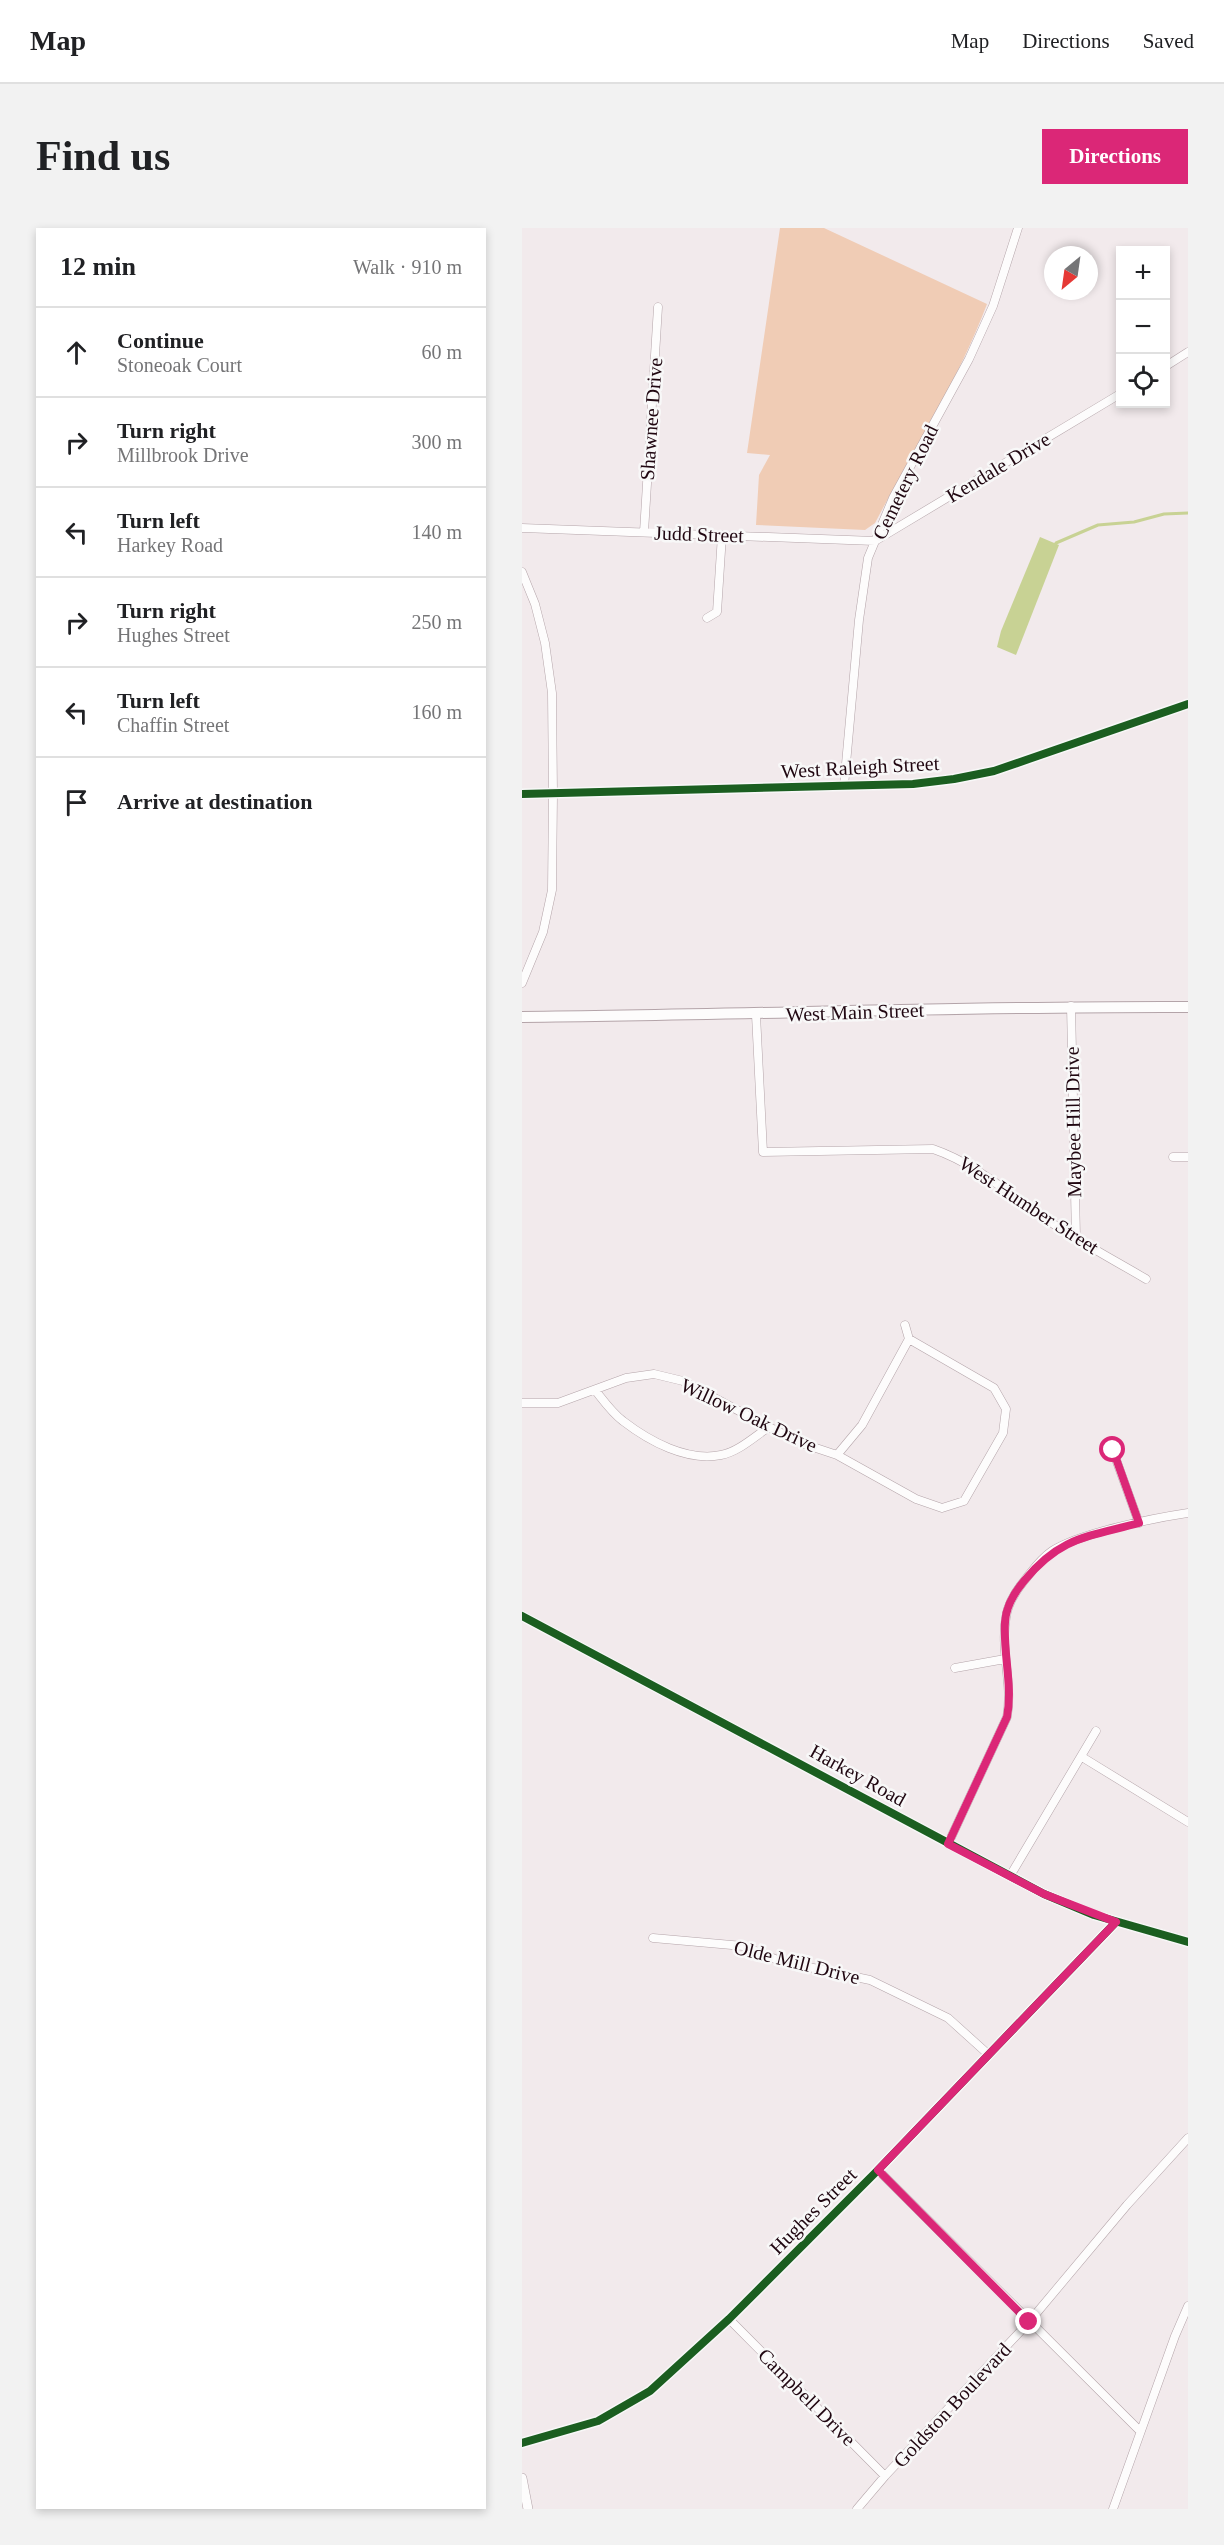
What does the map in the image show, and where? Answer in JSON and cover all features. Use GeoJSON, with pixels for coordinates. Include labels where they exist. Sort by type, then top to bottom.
{"type":"FeatureCollection","features":[{"type":"Feature","properties":{"kind":"main road","name":"West Main Street"},"geometry":{"type":"LineString","coordinates":[[522,1017],[756,1015],[1071,1006],[1188,1007]]}},
{"type":"Feature","properties":{"kind":"street","name":"Cemetery Road"},"geometry":{"type":"LineString","coordinates":[[844,786],[863,586],[868,558],[893,498],[969,359],[993,306],[1017,228]]}},
{"type":"Feature","properties":{"kind":"street","name":"Shawnee Drive"},"geometry":{"type":"LineString","coordinates":[[644,532],[658,307]]}},
{"type":"Feature","properties":{"kind":"street"},"geometry":{"type":"LineString","coordinates":[[1170,363],[1188,352]]}},
{"type":"Feature","properties":{"kind":"street","name":"Kendale Drive"},"geometry":{"type":"LineString","coordinates":[[875,541],[1116,396]]}},
{"type":"Feature","properties":{"kind":"street","name":"Judd Street"},"geometry":{"type":"LineString","coordinates":[[522,528],[875,541]]}},
{"type":"Feature","properties":{"kind":"street"},"geometry":{"type":"LineString","coordinates":[[707,618],[717,612],[722,535]]}},
{"type":"Feature","properties":{"kind":"street"},"geometry":{"type":"LineString","coordinates":[[522,572],[536,604],[551,683],[553,794],[552,892],[543,932],[522,983]]}},
{"type":"Feature","properties":{"kind":"street","name":"West Raleigh Street"},"geometry":{"type":"LineString","coordinates":[[522,794],[913,784],[954,780],[994,771],[1188,704]]}},
{"type":"Feature","properties":{"kind":"street","name":"Maybee Hill Drive"},"geometry":{"type":"LineString","coordinates":[[1071,1006],[1076,1238]]}},
{"type":"Feature","properties":{"kind":"street","name":"West Humber Street"},"geometry":{"type":"LineString","coordinates":[[756,1015],[763,1152],[933,1149],[953,1155],[1076,1238],[1146,1279]]}},
{"type":"Feature","properties":{"kind":"street"},"geometry":{"type":"LineString","coordinates":[[1173,1157],[1188,1157]]}},
{"type":"Feature","properties":{"kind":"street"},"geometry":{"type":"LineString","coordinates":[[905,1325],[909,1340]]}},
{"type":"Feature","properties":{"kind":"street","name":"Willow Oak Drive"},"geometry":{"type":"LineString","coordinates":[[522,1403],[558,1403],[626,1378],[654,1374],[683,1381],[769,1427],[804,1444],[837,1455],[907,1494],[942,1508],[964,1501],[1003,1434],[1006,1409],[994,1388],[909,1340],[862,1425],[837,1455]]}},
{"type":"Feature","properties":{"kind":"street"},"geometry":{"type":"LineString","coordinates":[[595,1390],[622,1420],[652,1440],[682,1454],[707,1457],[723,1455],[742,1446],[769,1427]]}},
{"type":"Feature","properties":{"kind":"street"},"geometry":{"type":"LineString","coordinates":[[1113,1450],[1139,1523]]}},
{"type":"Feature","properties":{"kind":"street"},"geometry":{"type":"LineString","coordinates":[[948,1844],[1007,1717],[1010,1697],[1005,1659],[1005,1620],[1016,1590],[1040,1561],[1065,1544],[1139,1523],[1188,1513]]}},
{"type":"Feature","properties":{"kind":"street","name":"Harkey Road"},"geometry":{"type":"LineString","coordinates":[[522,1616],[825,1775],[948,1844],[1069,1905],[1116,1922],[1188,1942]]}},
{"type":"Feature","properties":{"kind":"street"},"geometry":{"type":"LineString","coordinates":[[955,1668],[1005,1659]]}},
{"type":"Feature","properties":{"kind":"street"},"geometry":{"type":"LineString","coordinates":[[1010,1876],[1096,1731]]}},
{"type":"Feature","properties":{"kind":"street"},"geometry":{"type":"LineString","coordinates":[[1082,1757],[1188,1822]]}},
{"type":"Feature","properties":{"kind":"street","name":"Hughes Street"},"geometry":{"type":"LineString","coordinates":[[522,2443],[598,2421],[633,2403],[650,2391],[729,2319],[878,2170],[1116,1922]]}},
{"type":"Feature","properties":{"kind":"street","name":"Olde Mill Drive"},"geometry":{"type":"LineString","coordinates":[[653,1938],[743,1946],[780,1962],[870,1980],[948,2018],[989,2055]]}},
{"type":"Feature","properties":{"kind":"street","name":"Goldston Boulevard"},"geometry":{"type":"LineString","coordinates":[[857,2509],[1029,2322],[1127,2205],[1188,2138]]}},
{"type":"Feature","properties":{"kind":"street"},"geometry":{"type":"LineString","coordinates":[[878,2170],[1140,2431]]}},
{"type":"Feature","properties":{"kind":"street"},"geometry":{"type":"LineString","coordinates":[[1113,2509],[1188,2306]]}},
{"type":"Feature","properties":{"kind":"street","name":"Campbell Drive"},"geometry":{"type":"LineString","coordinates":[[729,2319],[885,2476]]}},
{"type":"Feature","properties":{"kind":"street"},"geometry":{"type":"LineString","coordinates":[[522,2478],[528,2509]]}},
{"type":"Feature","properties":{"kind":"shaded area"},"geometry":{"type":"Polygon","coordinates":[[[780,228],[824,228],[987,304],[963,361],[934,415],[875,523],[865,530],[756,525],[759,475],[770,455],[747,453],[780,228]]]}},
{"type":"Feature","properties":{"kind":"shaded area"},"geometry":{"type":"Polygon","coordinates":[[[1040,537],[1059,545],[1016,655],[997,647],[1001,631],[1040,537]]]}},
{"type":"Feature","properties":{"kind":"waterway"},"geometry":{"type":"LineString","coordinates":[[1054,546],[1056,543],[1098,525],[1134,522],[1164,514],[1188,513]]}},
{"type":"Feature","properties":{"kind":"cycle path"},"geometry":{"type":"LineString","coordinates":[[522,794],[913,784],[954,779],[994,771],[1188,704]]}},
{"type":"Feature","properties":{"kind":"cycle path"},"geometry":{"type":"LineString","coordinates":[[522,1616],[1044,1894],[1094,1915],[1188,1942]]}},
{"type":"Feature","properties":{"kind":"cycle path"},"geometry":{"type":"LineString","coordinates":[[522,2443],[598,2421],[650,2391],[729,2319],[878,2170],[1116,1922]]}},
{"type":"Feature","properties":{"kind":"route"},"geometry":{"type":"LineString","coordinates":[[1029,2322],[878,2170],[1116,1922],[1044,1894],[948,1844],[1007,1717],[1010,1697],[1005,1659],[1005,1620],[1016,1590],[1040,1561],[1052,1551],[1079,1539],[1139,1523],[1113,1450]]}}]}
